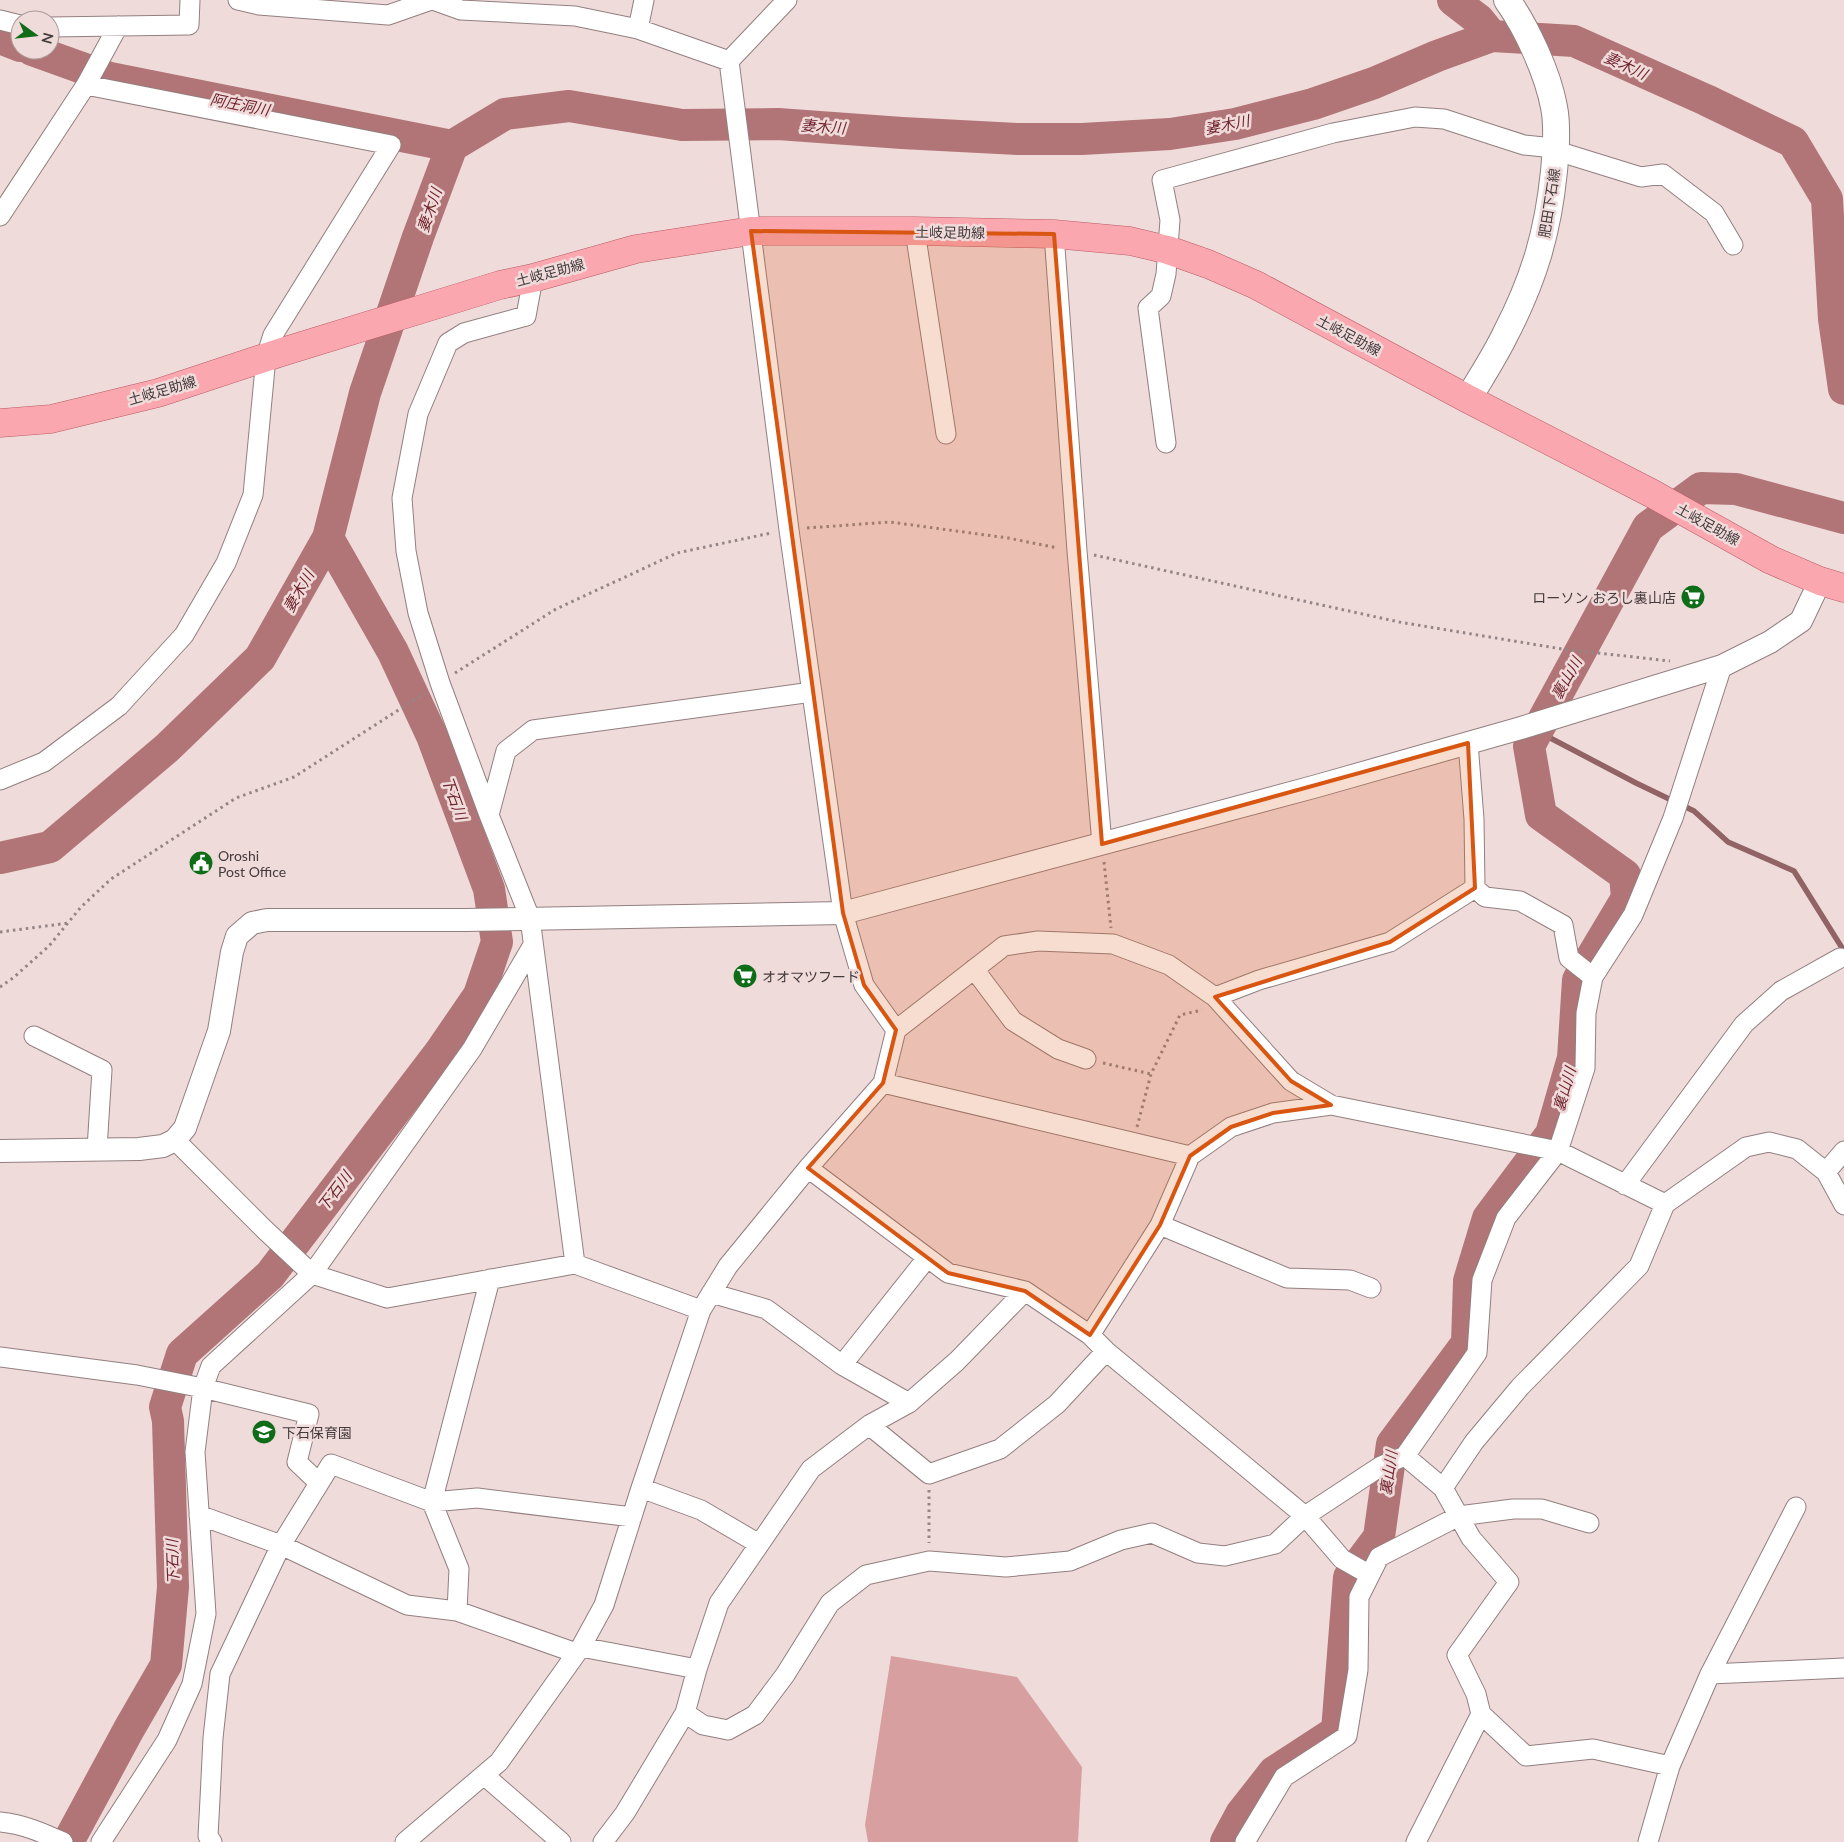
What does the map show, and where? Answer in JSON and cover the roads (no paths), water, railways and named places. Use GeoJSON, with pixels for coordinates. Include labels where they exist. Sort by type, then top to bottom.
{"type":"FeatureCollection","features":[{"type":"Feature","properties":{"kind":"main road","name":"肥田下石線"},"geometry":{"type":"LineString","coordinates":[[1468,399],[1506,334],[1524,295],[1540,252],[1550,208],[1556,149],[1554,108],[1543,69],[1511,5]]}},
{"type":"Feature","properties":{"kind":"main road","name":"土岐足助線"},"geometry":{"type":"LineString","coordinates":[[0,423],[51,419],[149,395],[500,285],[750,221],[915,231],[1054,234],[1130,241],[1168,250],[1208,264],[1256,285],[1468,399],[1698,518],[1771,560],[1832,585]]}},
{"type":"Feature","properties":{"kind":"street"},"geometry":{"type":"LineString","coordinates":[[60,27],[189,25],[190,0]]}},
{"type":"Feature","properties":{"kind":"street"},"geometry":{"type":"LineString","coordinates":[[238,0],[259,5],[388,15],[432,0],[462,5],[575,16],[638,29],[728,61]]}},
{"type":"Feature","properties":{"kind":"street"},"geometry":{"type":"LineString","coordinates":[[638,29],[644,0]]}},
{"type":"Feature","properties":{"kind":"street"},"geometry":{"type":"LineString","coordinates":[[728,61],[787,0]]}},
{"type":"Feature","properties":{"kind":"street"},"geometry":{"type":"LineString","coordinates":[[0,216],[86,85],[118,26]]}},
{"type":"Feature","properties":{"kind":"street"},"geometry":{"type":"LineString","coordinates":[[728,61],[750,221],[788,530],[843,913],[864,985],[896,1030]]}},
{"type":"Feature","properties":{"kind":"street"},"geometry":{"type":"LineString","coordinates":[[0,780],[44,762],[119,706],[184,634],[226,563],[253,495],[274,355],[273,335],[391,145],[86,85]]}},
{"type":"Feature","properties":{"kind":"street"},"geometry":{"type":"LineString","coordinates":[[1166,442],[1148,308],[1161,296],[1166,274],[1170,220],[1162,180],[1332,133],[1415,117],[1444,119],[1496,136],[1556,149],[1640,177],[1663,174],[1714,213],[1733,245]]}},
{"type":"Feature","properties":{"kind":"street"},"geometry":{"type":"LineString","coordinates":[[915,231],[946,434]]}},
{"type":"Feature","properties":{"kind":"street"},"geometry":{"type":"LineString","coordinates":[[1054,234],[1077,551],[1102,844]]}},
{"type":"Feature","properties":{"kind":"street"},"geometry":{"type":"LineString","coordinates":[[533,278],[526,316],[464,333],[448,343],[418,414],[402,498],[406,551],[418,613],[440,683],[530,918],[575,1264]]}},
{"type":"Feature","properties":{"kind":"street"},"geometry":{"type":"LineString","coordinates":[[0,1152],[139,1149],[162,1146],[175,1140],[185,1128],[219,1031],[232,952],[237,936],[252,923],[267,920],[466,920],[843,913],[1317,786],[1521,728],[1722,666],[1770,642],[1801,621],[1832,585]]}},
{"type":"Feature","properties":{"kind":"street"},"geometry":{"type":"LineString","coordinates":[[686,1713],[703,1726],[728,1730],[755,1715],[785,1675],[830,1603],[866,1575],[929,1561],[1006,1567],[1070,1561],[1121,1540],[1152,1533],[1198,1553],[1225,1556],[1275,1544],[1305,1516],[1381,1466],[1405,1456],[1477,1353],[1482,1280],[1506,1218],[1558,1151],[1585,1068],[1586,1012],[1593,978],[1632,915],[1666,835],[1722,666]]}},
{"type":"Feature","properties":{"kind":"street"},"geometry":{"type":"LineString","coordinates":[[489,815],[506,751],[533,730],[812,692]]}},
{"type":"Feature","properties":{"kind":"street"},"geometry":{"type":"LineString","coordinates":[[1468,743],[1474,818],[1475,888],[1485,897],[1520,901],[1563,924],[1569,958],[1593,978]]}},
{"type":"Feature","properties":{"kind":"street"},"geometry":{"type":"LineString","coordinates":[[1215,997],[1259,980],[1390,942],[1475,888]]}},
{"type":"Feature","properties":{"kind":"street"},"geometry":{"type":"LineString","coordinates":[[405,1842],[499,1762],[578,1650],[604,1605],[701,1310],[728,1266],[808,1168],[883,1083],[896,1030],[1004,946],[1038,941],[1113,944],[1169,965],[1215,997],[1291,1081],[1331,1105],[1558,1151],[1665,1204]]}},
{"type":"Feature","properties":{"kind":"street"},"geometry":{"type":"LineString","coordinates":[[101,1842],[167,1740],[192,1684],[206,1614],[195,1452],[203,1388],[211,1366],[312,1274],[472,1049],[533,946]]}},
{"type":"Feature","properties":{"kind":"street"},"geometry":{"type":"LineString","coordinates":[[1625,1185],[1744,1024],[1781,991],[1840,958]]}},
{"type":"Feature","properties":{"kind":"street"},"geometry":{"type":"LineString","coordinates":[[974,969],[1013,1021],[1058,1049],[1086,1059]]}},
{"type":"Feature","properties":{"kind":"street"},"geometry":{"type":"LineString","coordinates":[[34,1036],[102,1070],[97,1149]]}},
{"type":"Feature","properties":{"kind":"street"},"geometry":{"type":"LineString","coordinates":[[883,1083],[1190,1156]]}},
{"type":"Feature","properties":{"kind":"street"},"geometry":{"type":"LineString","coordinates":[[1090,1335],[1160,1225],[1190,1156],[1231,1127],[1273,1113],[1331,1105]]}},
{"type":"Feature","properties":{"kind":"street"},"geometry":{"type":"LineString","coordinates":[[175,1140],[312,1274],[387,1298],[575,1264],[701,1310]]}},
{"type":"Feature","properties":{"kind":"street"},"geometry":{"type":"LineString","coordinates":[[1443,1488],[1474,1442],[1520,1387],[1639,1266],[1665,1204],[1746,1147],[1769,1142],[1797,1149],[1826,1172],[1844,1205]]}},
{"type":"Feature","properties":{"kind":"street"},"geometry":{"type":"LineString","coordinates":[[1826,1172],[1844,1151]]}},
{"type":"Feature","properties":{"kind":"street"},"geometry":{"type":"LineString","coordinates":[[808,1168],[948,1273],[1025,1291],[1090,1335],[1106,1351],[1305,1516],[1342,1559],[1370,1576]]}},
{"type":"Feature","properties":{"kind":"street"},"geometry":{"type":"LineString","coordinates":[[1160,1225],[1287,1278],[1350,1280],[1371,1288]]}},
{"type":"Feature","properties":{"kind":"street"},"geometry":{"type":"LineString","coordinates":[[842,1365],[928,1258]]}},
{"type":"Feature","properties":{"kind":"street"},"geometry":{"type":"LineString","coordinates":[[458,1611],[459,1568],[432,1502],[490,1280]]}},
{"type":"Feature","properties":{"kind":"street"},"geometry":{"type":"LineString","coordinates":[[604,1842],[625,1814],[686,1713],[697,1669],[719,1603],[811,1469],[869,1425],[909,1403],[958,1361],[1025,1291]]}},
{"type":"Feature","properties":{"kind":"street"},"geometry":{"type":"LineString","coordinates":[[711,1293],[766,1309],[842,1365],[909,1403]]}},
{"type":"Feature","properties":{"kind":"street"},"geometry":{"type":"LineString","coordinates":[[869,1425],[929,1474],[1000,1449],[1057,1404],[1106,1351]]}},
{"type":"Feature","properties":{"kind":"street"},"geometry":{"type":"LineString","coordinates":[[0,1357],[137,1375],[203,1388],[309,1414],[297,1462],[319,1483]]}},
{"type":"Feature","properties":{"kind":"street"},"geometry":{"type":"LineString","coordinates":[[1405,1456],[1443,1488],[1471,1538],[1509,1582],[1457,1654],[1476,1694],[1481,1714],[1526,1756],[1592,1748],[1670,1766]]}},
{"type":"Feature","properties":{"kind":"street"},"geometry":{"type":"LineString","coordinates":[[212,1842],[208,1836],[213,1738],[220,1674],[281,1545],[331,1464],[432,1502],[477,1498],[632,1517]]}},
{"type":"Feature","properties":{"kind":"street"},"geometry":{"type":"LineString","coordinates":[[641,1488],[701,1510],[759,1544]]}},
{"type":"Feature","properties":{"kind":"street"},"geometry":{"type":"LineString","coordinates":[[1648,1842],[1670,1766],[1710,1674],[1796,1507]]}},
{"type":"Feature","properties":{"kind":"street"},"geometry":{"type":"LineString","coordinates":[[1245,1842],[1284,1777],[1347,1736],[1358,1670],[1359,1597],[1379,1557],[1459,1516],[1513,1509],[1542,1509],[1589,1523]]}},
{"type":"Feature","properties":{"kind":"street"},"geometry":{"type":"LineString","coordinates":[[199,1515],[281,1545],[407,1606],[458,1611],[578,1650],[697,1669]]}},
{"type":"Feature","properties":{"kind":"street"},"geometry":{"type":"LineString","coordinates":[[1710,1674],[1844,1668]]}},
{"type":"Feature","properties":{"kind":"street"},"geometry":{"type":"LineString","coordinates":[[1416,1842],[1481,1714]]}},
{"type":"Feature","properties":{"kind":"street"},"geometry":{"type":"LineString","coordinates":[[484,1775],[561,1842]]}},
{"type":"Feature","properties":{"kind":"street"},"geometry":{"type":"LineString","coordinates":[[0,1822],[12,1823],[32,1829],[63,1842]]}},
{"type":"Feature","properties":{"kind":"waterway"},"geometry":{"type":"LineString","coordinates":[[1453,0],[1479,20],[1492,36]]}},
{"type":"Feature","properties":{"kind":"waterway","name":"妻木川"},"geometry":{"type":"LineString","coordinates":[[0,858],[50,847],[167,748],[260,658],[328,538],[365,393],[418,237],[452,146],[505,114],[569,106],[682,125],[778,124],[1018,139],[1082,139],[1170,134],[1235,124],[1313,104],[1374,83],[1437,56],[1492,36],[1574,41],[1706,100],[1793,142],[1827,199],[1834,319],[1844,389]]}},
{"type":"Feature","properties":{"kind":"waterway","name":"阿庄洞川"},"geometry":{"type":"LineString","coordinates":[[0,38],[10,42]]}},
{"type":"Feature","properties":{"kind":"waterway","name":"阿庄洞川"},"geometry":{"type":"LineString","coordinates":[[60,60],[110,78],[452,146]]}},
{"type":"Feature","properties":{"kind":"waterway","name":"裏山川"},"geometry":{"type":"LineString","coordinates":[[1226,1842],[1241,1814],[1274,1772],[1337,1731],[1349,1577],[1379,1537],[1392,1444],[1467,1343],[1469,1281],[1488,1218],[1551,1134],[1573,1058],[1578,980],[1627,898],[1625,875],[1541,815],[1529,746],[1648,527],[1701,488],[1736,489],[1844,518]]}},
{"type":"Feature","properties":{"kind":"waterway","name":"下石川"},"geometry":{"type":"LineString","coordinates":[[68,1842],[166,1665],[173,1587],[168,1421],[165,1407],[182,1354],[270,1275],[440,1052],[479,995],[497,942],[489,889],[432,736],[393,652],[328,538]]}},
{"type":"Feature","properties":{"kind":"waterway"},"geometry":{"type":"LineString","coordinates":[[1537,731],[1694,811],[1728,842],[1794,871],[1844,951]]}},
{"type":"Feature","properties":{"kind":"place","name":"ローソン おろし裏山店"},"geometry":{"type":"Point","coordinates":[1693,597]}},
{"type":"Feature","properties":{"kind":"place","name":"Oroshi Post Office"},"geometry":{"type":"Point","coordinates":[201,863]}},
{"type":"Feature","properties":{"kind":"place","name":"オオマツフード"},"geometry":{"type":"Point","coordinates":[745,976]}},
{"type":"Feature","properties":{"kind":"place","name":"下石保育園"},"geometry":{"type":"Point","coordinates":[264,1432]}}]}
